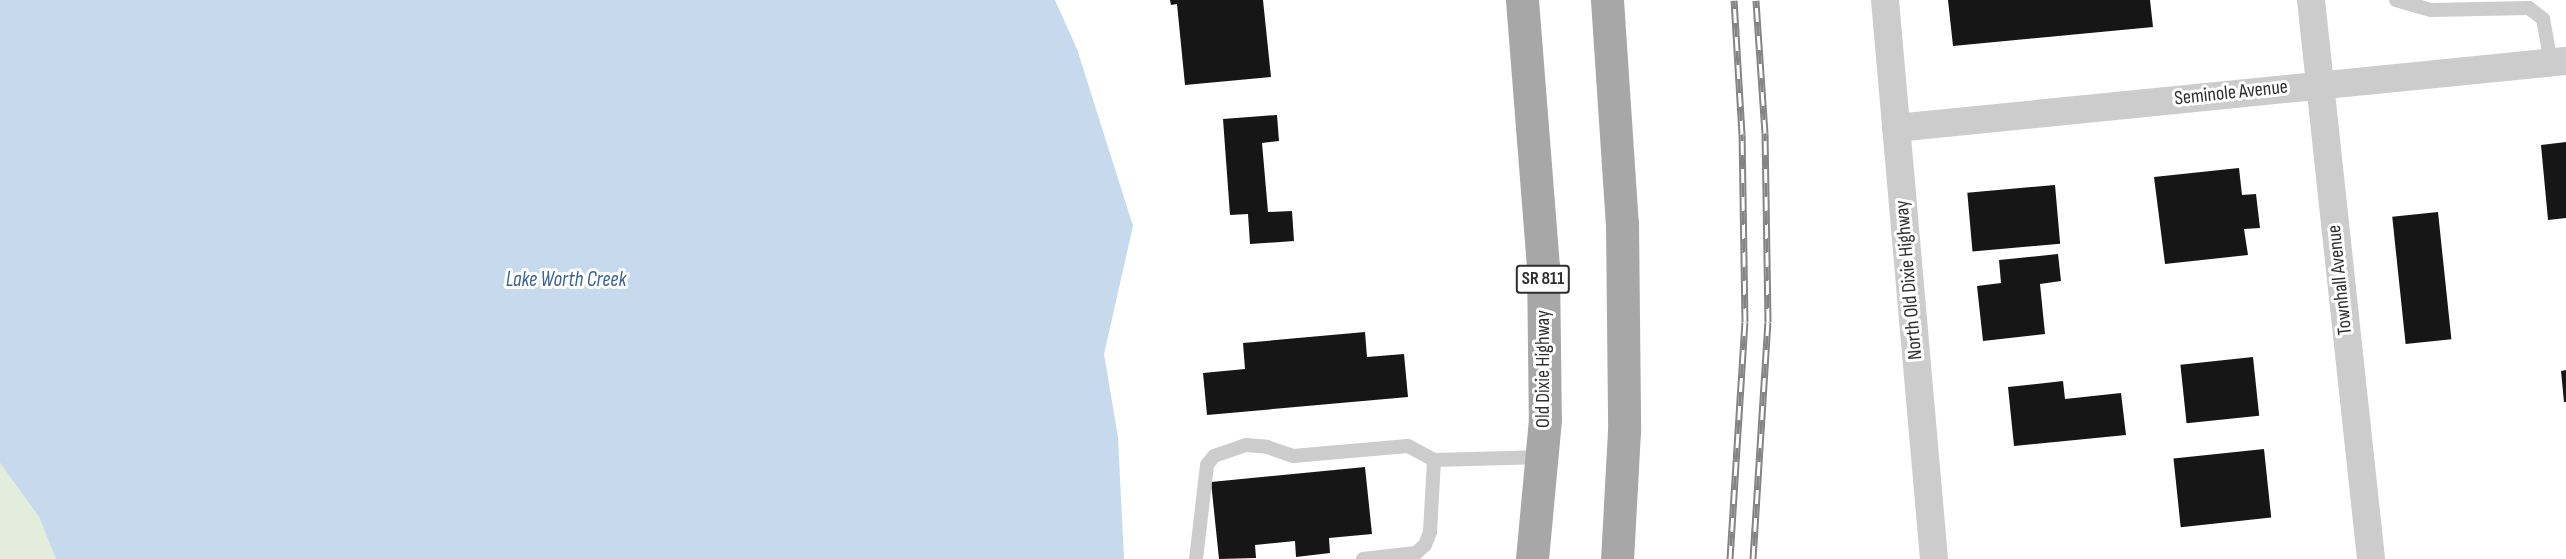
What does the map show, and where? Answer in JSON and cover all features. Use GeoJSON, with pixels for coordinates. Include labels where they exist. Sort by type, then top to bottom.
{"type":"FeatureCollection","features":[{"type":"Feature","properties":{"kind":"main road","name":"Old Dixie Highway"},"geometry":{"type":"LineString","coordinates":[[1522,0],[1543,266],[1545,419],[1532,559]]}},
{"type":"Feature","properties":{"kind":"main road"},"geometry":{"type":"LineString","coordinates":[[1607,0],[1622,223],[1624,431],[1617,559]]}},
{"type":"Feature","properties":{"kind":"street","name":"North Old Dixie Highway"},"geometry":{"type":"LineString","coordinates":[[1885,0],[1934,559]]}},
{"type":"Feature","properties":{"kind":"street","name":"Townhall Avenue"},"geometry":{"type":"LineString","coordinates":[[2311,0],[2318,84],[2371,559]]}},
{"type":"Feature","properties":{"kind":"street","name":"Seminole Avenue"},"geometry":{"type":"LineString","coordinates":[[1896,128],[2559,61]]}},
{"type":"Feature","properties":{"kind":"lane"},"geometry":{"type":"LineString","coordinates":[[2396,0],[2431,10],[2529,8],[2543,19],[2559,61]]}},
{"type":"Feature","properties":{"kind":"lane"},"geometry":{"type":"LineString","coordinates":[[1196,559],[1207,465],[1215,456],[1246,445],[1267,447],[1293,456],[1408,446],[1434,459],[1541,457]]}},
{"type":"Feature","properties":{"kind":"lane"},"geometry":{"type":"LineString","coordinates":[[1363,559],[1416,553],[1425,545],[1430,532],[1434,459]]}},
{"type":"Feature","properties":{"kind":"green space"},"geometry":{"type":"Polygon","coordinates":[[[0,463],[39,517],[56,559],[0,559],[0,463]]]}},
{"type":"Feature","properties":{"kind":"water","name":"Lake Worth Creek"},"geometry":{"type":"Polygon","coordinates":[[[0,0],[1055,0],[1077,49],[1133,226],[1104,354],[1118,437],[1124,559],[56,559],[39,517],[0,463],[0,0]]]}},
{"type":"Feature","properties":{"kind":"building"},"geometry":{"type":"Polygon","coordinates":[[[1170,0],[1263,0],[1271,77],[1185,85],[1177,4],[1171,5],[1170,0]]]}},
{"type":"Feature","properties":{"kind":"building"},"geometry":{"type":"Polygon","coordinates":[[[1948,0],[2150,0],[2153,27],[1953,46],[1948,0]]]}},
{"type":"Feature","properties":{"kind":"building"},"geometry":{"type":"Polygon","coordinates":[[[1277,115],[1279,141],[1262,143],[1268,212],[1292,211],[1294,241],[1250,244],[1248,214],[1230,215],[1223,119],[1277,115]]]}},
{"type":"Feature","properties":{"kind":"building"},"geometry":{"type":"Polygon","coordinates":[[[2566,142],[2566,218],[2548,220],[2541,145],[2566,142]]]}},
{"type":"Feature","properties":{"kind":"building"},"geometry":{"type":"Polygon","coordinates":[[[2239,168],[2242,195],[2256,194],[2260,228],[2244,229],[2248,255],[2165,264],[2154,177],[2239,168]]]}},
{"type":"Feature","properties":{"kind":"building"},"geometry":{"type":"Polygon","coordinates":[[[2055,185],[2060,244],[1972,251],[1967,193],[2055,185]]]}},
{"type":"Feature","properties":{"kind":"building"},"geometry":{"type":"Polygon","coordinates":[[[2438,212],[2451,339],[2406,344],[2392,217],[2438,212]]]}},
{"type":"Feature","properties":{"kind":"building"},"geometry":{"type":"Polygon","coordinates":[[[2058,254],[2061,281],[2040,284],[2045,334],[1983,341],[1977,286],[2001,283],[1999,260],[2058,254]]]}},
{"type":"Feature","properties":{"kind":"building"},"geometry":{"type":"Polygon","coordinates":[[[1365,332],[1367,357],[1404,354],[1408,397],[1207,415],[1203,373],[1245,369],[1243,343],[1365,332]]]}},
{"type":"Feature","properties":{"kind":"building"},"geometry":{"type":"Polygon","coordinates":[[[2253,357],[2259,416],[2187,423],[2180,365],[2253,357]]]}},
{"type":"Feature","properties":{"kind":"building"},"geometry":{"type":"Polygon","coordinates":[[[2566,370],[2566,402],[2564,402],[2561,371],[2566,370]]]}},
{"type":"Feature","properties":{"kind":"building"},"geometry":{"type":"Polygon","coordinates":[[[2063,381],[2065,399],[2121,393],[2126,435],[2014,446],[2008,387],[2063,381]]]}},
{"type":"Feature","properties":{"kind":"building"},"geometry":{"type":"Polygon","coordinates":[[[2264,449],[2271,518],[2181,527],[2173,459],[2264,449]]]}},
{"type":"Feature","properties":{"kind":"building"},"geometry":{"type":"Polygon","coordinates":[[[1365,467],[1372,534],[1329,538],[1330,553],[1296,557],[1295,541],[1255,545],[1256,558],[1219,559],[1211,482],[1365,467]]]}},
{"type":"Feature","properties":{"kind":"railway"},"geometry":{"type":"LineString","coordinates":[[1730,559],[1745,322],[1742,134],[1734,0]]}},
{"type":"Feature","properties":{"kind":"railway"},"geometry":{"type":"LineString","coordinates":[[1753,559],[1768,322],[1765,133],[1756,0]]}}]}
